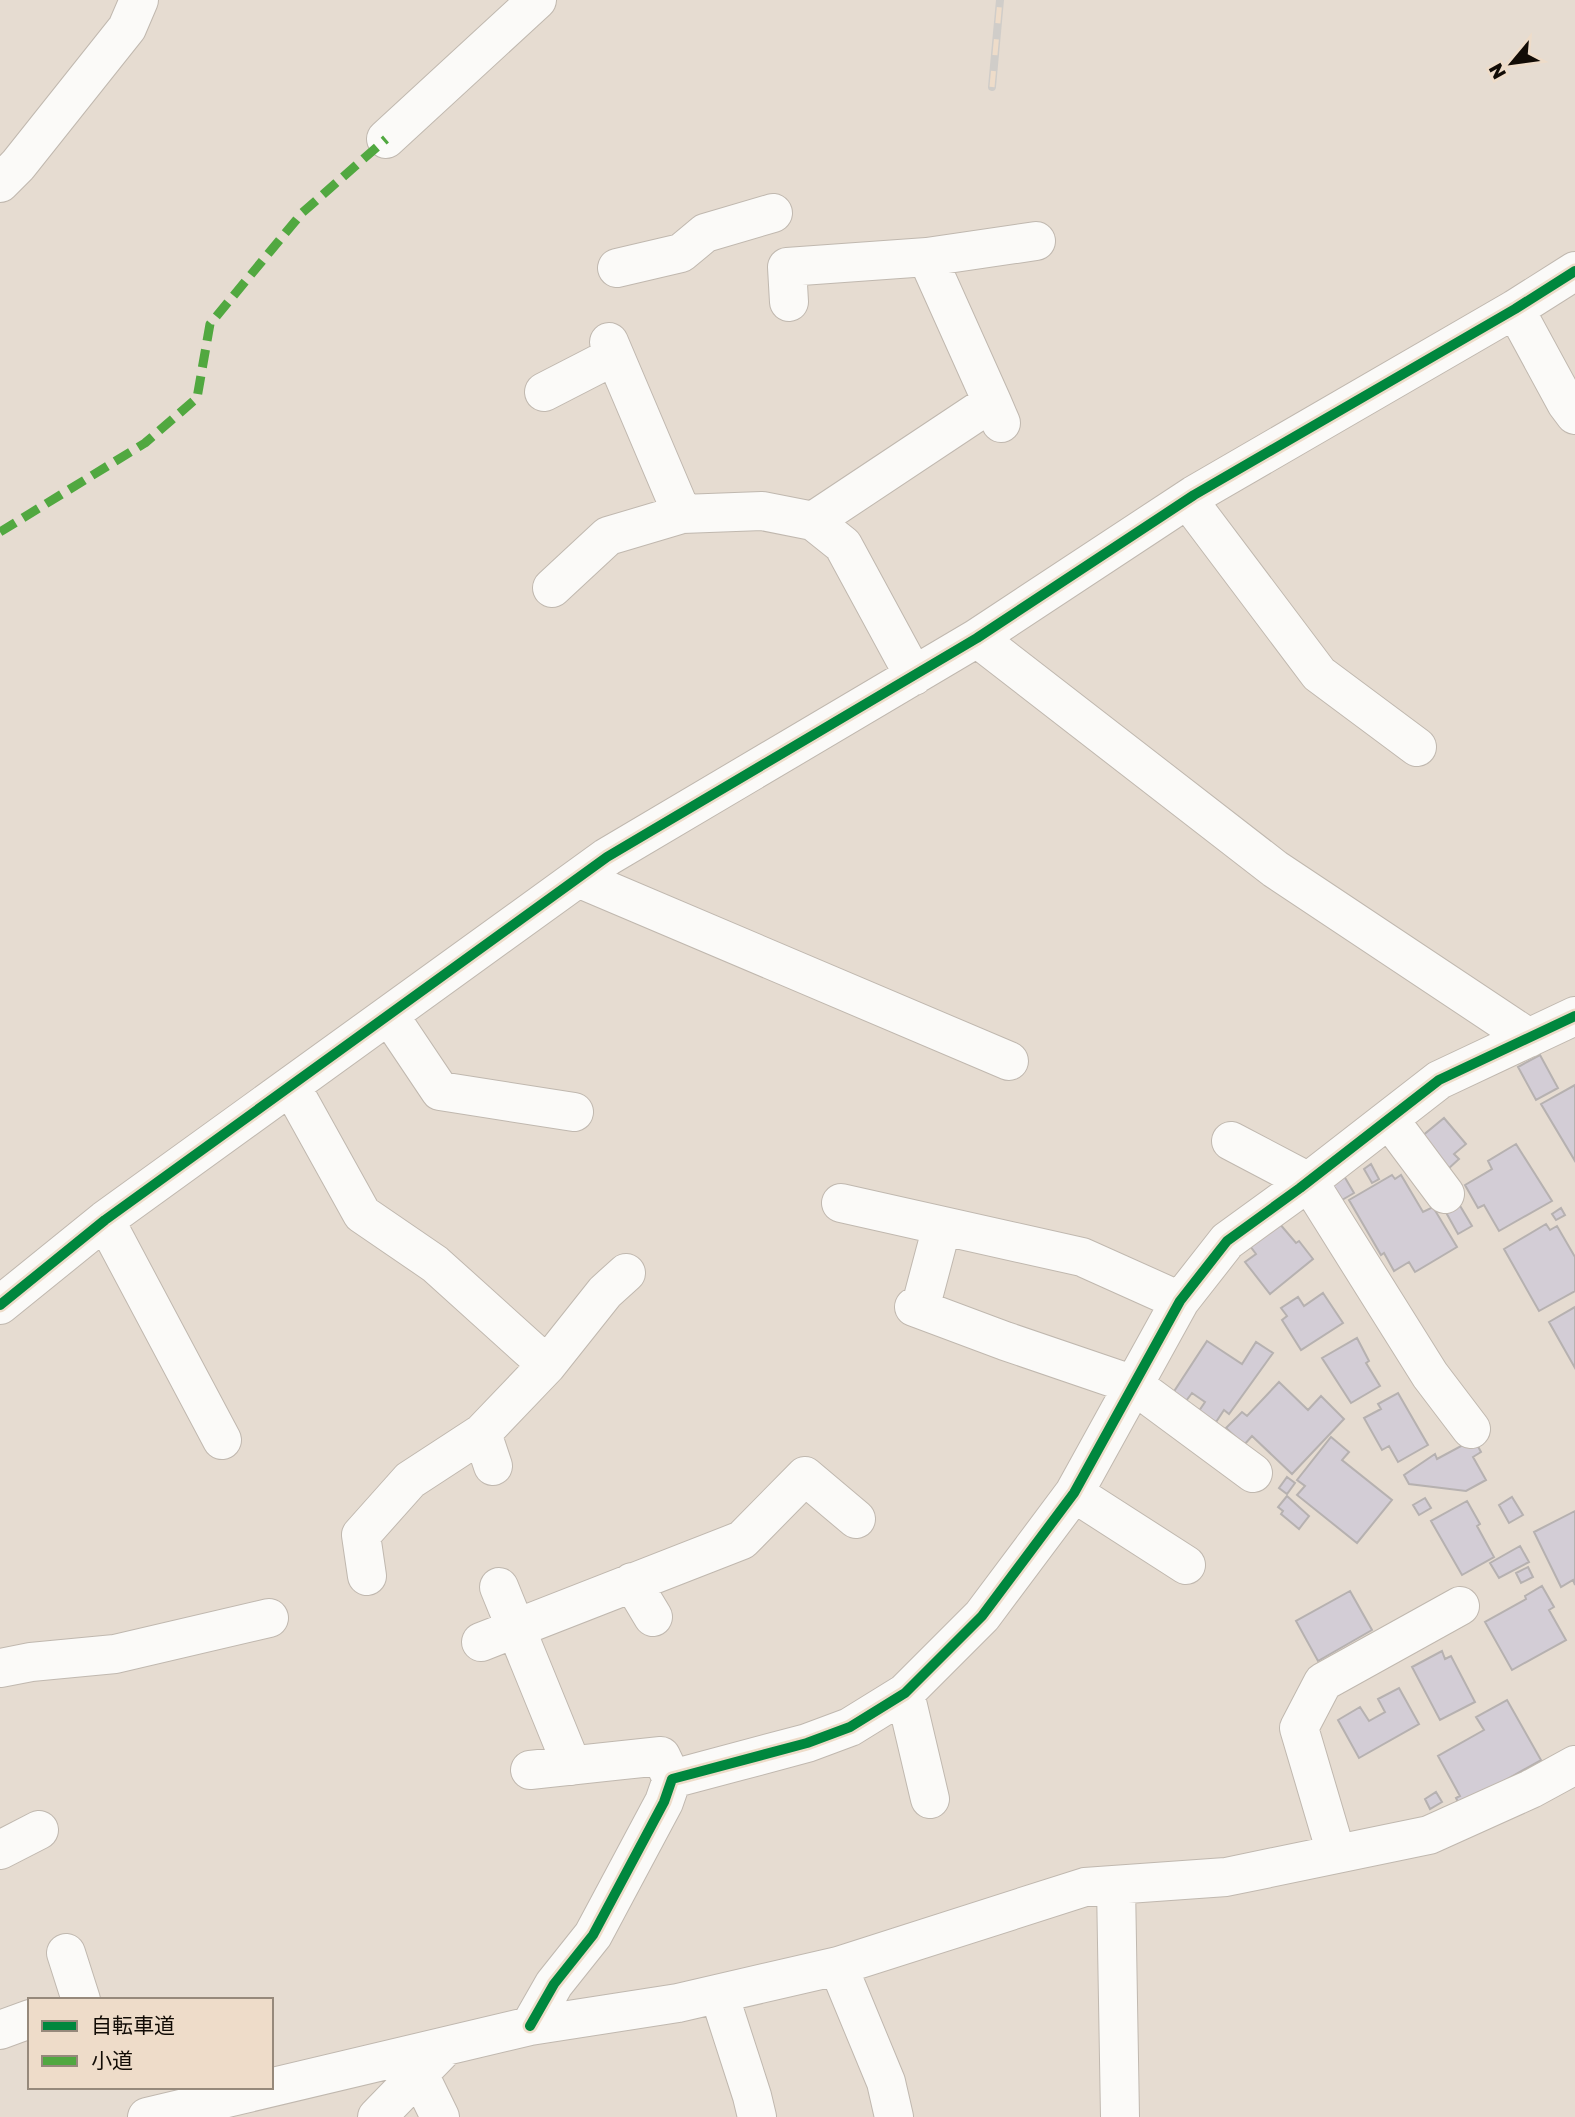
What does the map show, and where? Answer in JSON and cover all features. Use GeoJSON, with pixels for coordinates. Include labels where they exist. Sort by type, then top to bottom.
{"type":"FeatureCollection","features":[{"type":"Feature","properties":{"kind":"street"},"geometry":{"type":"LineString","coordinates":[[0,183],[18,165],[127,28],[139,0]]}},
{"type":"Feature","properties":{"kind":"street"},"geometry":{"type":"LineString","coordinates":[[386,139],[537,0]]}},
{"type":"Feature","properties":{"kind":"street"},"geometry":{"type":"LineString","coordinates":[[617,268],[681,253],[705,233],[771,206],[788,285],[927,257],[1036,240]]}},
{"type":"Feature","properties":{"kind":"street"},"geometry":{"type":"LineString","coordinates":[[813,521],[997,412],[927,257]]}},
{"type":"Feature","properties":{"kind":"street"},"geometry":{"type":"LineString","coordinates":[[0,1304],[105,1220],[607,857],[977,638],[1188,500],[1516,309],[1575,271]]}},
{"type":"Feature","properties":{"kind":"street"},"geometry":{"type":"LineString","coordinates":[[1516,309],[1575,415]]}},
{"type":"Feature","properties":{"kind":"street"},"geometry":{"type":"LineString","coordinates":[[544,392],[612,349],[682,514]]}},
{"type":"Feature","properties":{"kind":"street"},"geometry":{"type":"LineString","coordinates":[[1188,500],[1319,674],[1417,747]]}},
{"type":"Feature","properties":{"kind":"street"},"geometry":{"type":"LineString","coordinates":[[552,588],[608,536],[682,514],[762,512],[813,521],[843,545],[914,676]]}},
{"type":"Feature","properties":{"kind":"street"},"geometry":{"type":"LineString","coordinates":[[977,638],[1275,869],[1529,1038]]}},
{"type":"Feature","properties":{"kind":"street"},"geometry":{"type":"LineString","coordinates":[[578,878],[1010,1061]]}},
{"type":"Feature","properties":{"kind":"street"},"geometry":{"type":"LineString","coordinates":[[389,1016],[440,1091],[574,1112]]}},
{"type":"Feature","properties":{"kind":"street"},"geometry":{"type":"LineString","coordinates":[[672,1779],[807,1743],[850,1727],[905,1693],[982,1616],[1074,1493],[1180,1301],[1227,1241],[1309,1182],[1439,1080],[1575,1016]]}},
{"type":"Feature","properties":{"kind":"street"},"geometry":{"type":"LineString","coordinates":[[291,1086],[362,1214],[435,1264],[547,1365]]}},
{"type":"Feature","properties":{"kind":"street"},"geometry":{"type":"LineString","coordinates":[[1389,1119],[1445,1194]]}},
{"type":"Feature","properties":{"kind":"street"},"geometry":{"type":"LineString","coordinates":[[1231,1141],[1309,1182],[1430,1375],[1471,1429]]}},
{"type":"Feature","properties":{"kind":"street"},"geometry":{"type":"LineString","coordinates":[[841,1203],[1082,1258],[1180,1301]]}},
{"type":"Feature","properties":{"kind":"street"},"geometry":{"type":"LineString","coordinates":[[105,1220],[222,1440]]}},
{"type":"Feature","properties":{"kind":"street"},"geometry":{"type":"LineString","coordinates":[[942,1226],[917,1308],[1134,1385],[1253,1473]]}},
{"type":"Feature","properties":{"kind":"street"},"geometry":{"type":"LineString","coordinates":[[367,1576],[361,1535],[410,1479],[487,1450],[547,1365],[605,1292],[626,1273]]}},
{"type":"Feature","properties":{"kind":"street"},"geometry":{"type":"LineString","coordinates":[[481,1642],[742,1540],[805,1476],[856,1519]]}},
{"type":"Feature","properties":{"kind":"street"},"geometry":{"type":"LineString","coordinates":[[1074,1493],[1186,1565]]}},
{"type":"Feature","properties":{"kind":"street"},"geometry":{"type":"LineString","coordinates":[[632,1582],[653,1617]]}},
{"type":"Feature","properties":{"kind":"street"},"geometry":{"type":"LineString","coordinates":[[499,1587],[572,1766]]}},
{"type":"Feature","properties":{"kind":"street"},"geometry":{"type":"LineString","coordinates":[[1336,1853],[1299,1728],[1323,1682],[1460,1606]]}},
{"type":"Feature","properties":{"kind":"street"},"geometry":{"type":"LineString","coordinates":[[0,1668],[31,1662],[115,1654],[269,1618]]}},
{"type":"Feature","properties":{"kind":"street"},"geometry":{"type":"LineString","coordinates":[[905,1693],[930,1799]]}},
{"type":"Feature","properties":{"kind":"street"},"geometry":{"type":"LineString","coordinates":[[530,1770],[660,1756],[672,1779],[664,1802],[593,1935],[554,1984],[530,2026]]}},
{"type":"Feature","properties":{"kind":"street"},"geometry":{"type":"LineString","coordinates":[[273,2087],[530,2026],[678,2003],[838,1966],[1085,1887],[1226,1877],[1429,1835],[1531,1789],[1575,1765]]}},
{"type":"Feature","properties":{"kind":"street"},"geometry":{"type":"LineString","coordinates":[[0,1850],[39,1830]]}},
{"type":"Feature","properties":{"kind":"street"},"geometry":{"type":"LineString","coordinates":[[1116,1885],[1120,2117]]}},
{"type":"Feature","properties":{"kind":"street"},"geometry":{"type":"LineString","coordinates":[[66,1953],[81,1998]]}},
{"type":"Feature","properties":{"kind":"street"},"geometry":{"type":"LineString","coordinates":[[838,1966],[886,2082],[894,2117]]}},
{"type":"Feature","properties":{"kind":"street"},"geometry":{"type":"LineString","coordinates":[[719,1994],[757,2117]]}},
{"type":"Feature","properties":{"kind":"street"},"geometry":{"type":"LineString","coordinates":[[0,2030],[28,2020]]}},
{"type":"Feature","properties":{"kind":"street"},"geometry":{"type":"LineString","coordinates":[[377,2117],[446,2046]]}},
{"type":"Feature","properties":{"kind":"street"},"geometry":{"type":"LineString","coordinates":[[419,2074],[440,2117]]}},
{"type":"Feature","properties":{"kind":"street"},"geometry":{"type":"LineString","coordinates":[[147,2117],[265,2089]]}},
{"type":"Feature","properties":{"kind":"building"},"geometry":{"type":"Polygon","coordinates":[[[1540,1055],[1558,1088],[1536,1100],[1518,1067],[1540,1055]]]}},
{"type":"Feature","properties":{"kind":"building"},"geometry":{"type":"Polygon","coordinates":[[[1575,1085],[1575,1161],[1541,1104],[1575,1085]]]}},
{"type":"Feature","properties":{"kind":"building"},"geometry":{"type":"Polygon","coordinates":[[[1444,1118],[1466,1144],[1454,1154],[1459,1159],[1448,1169],[1421,1137],[1444,1118]]]}},
{"type":"Feature","properties":{"kind":"building"},"geometry":{"type":"Polygon","coordinates":[[[1516,1144],[1552,1201],[1499,1231],[1484,1205],[1478,1208],[1465,1185],[1492,1169],[1488,1161],[1516,1144]]]}},
{"type":"Feature","properties":{"kind":"building"},"geometry":{"type":"Polygon","coordinates":[[[1371,1164],[1379,1179],[1372,1183],[1364,1169],[1371,1164]]]}},
{"type":"Feature","properties":{"kind":"building"},"geometry":{"type":"Polygon","coordinates":[[[1392,1175],[1395,1179],[1401,1175],[1423,1212],[1433,1207],[1457,1247],[1415,1272],[1409,1262],[1394,1271],[1384,1253],[1381,1255],[1349,1200],[1392,1175]]]}},
{"type":"Feature","properties":{"kind":"building"},"geometry":{"type":"Polygon","coordinates":[[[1344,1176],[1354,1193],[1342,1200],[1331,1183],[1344,1176]]]}},
{"type":"Feature","properties":{"kind":"building"},"geometry":{"type":"Polygon","coordinates":[[[1456,1199],[1472,1226],[1458,1234],[1443,1207],[1456,1199]]]}},
{"type":"Feature","properties":{"kind":"building"},"geometry":{"type":"Polygon","coordinates":[[[1561,1208],[1565,1215],[1556,1220],[1552,1214],[1561,1208]]]}},
{"type":"Feature","properties":{"kind":"building"},"geometry":{"type":"Polygon","coordinates":[[[1279,1223],[1296,1243],[1299,1241],[1313,1259],[1270,1294],[1245,1262],[1256,1254],[1250,1246],[1279,1223]]]}},
{"type":"Feature","properties":{"kind":"building"},"geometry":{"type":"Polygon","coordinates":[[[1546,1224],[1550,1230],[1557,1226],[1575,1257],[1575,1291],[1539,1311],[1504,1249],[1546,1224]]]}},
{"type":"Feature","properties":{"kind":"building"},"geometry":{"type":"Polygon","coordinates":[[[1323,1293],[1343,1323],[1301,1350],[1282,1320],[1287,1316],[1281,1308],[1298,1297],[1304,1306],[1323,1293]]]}},
{"type":"Feature","properties":{"kind":"building"},"geometry":{"type":"Polygon","coordinates":[[[1575,1307],[1575,1368],[1549,1322],[1575,1307]]]}},
{"type":"Feature","properties":{"kind":"building"},"geometry":{"type":"Polygon","coordinates":[[[1357,1338],[1369,1361],[1366,1363],[1380,1386],[1351,1403],[1322,1358],[1357,1338]]]}},
{"type":"Feature","properties":{"kind":"building"},"geometry":{"type":"Polygon","coordinates":[[[1207,1341],[1242,1364],[1256,1342],[1273,1353],[1229,1414],[1224,1410],[1216,1422],[1199,1411],[1205,1402],[1192,1393],[1186,1401],[1173,1393],[1207,1341]]]}},
{"type":"Feature","properties":{"kind":"building"},"geometry":{"type":"Polygon","coordinates":[[[1279,1382],[1308,1410],[1321,1396],[1344,1419],[1292,1474],[1252,1436],[1244,1445],[1226,1428],[1242,1412],[1247,1416],[1279,1382]]]}},
{"type":"Feature","properties":{"kind":"building"},"geometry":{"type":"Polygon","coordinates":[[[1398,1393],[1428,1445],[1398,1462],[1389,1446],[1382,1450],[1364,1418],[1381,1409],[1378,1404],[1398,1393]]]}},
{"type":"Feature","properties":{"kind":"building"},"geometry":{"type":"Polygon","coordinates":[[[1331,1437],[1349,1452],[1342,1460],[1392,1500],[1357,1543],[1297,1495],[1305,1486],[1297,1480],[1331,1437]]]}},
{"type":"Feature","properties":{"kind":"building"},"geometry":{"type":"Polygon","coordinates":[[[1474,1439],[1481,1452],[1473,1457],[1486,1480],[1466,1491],[1409,1484],[1404,1475],[1435,1454],[1437,1459],[1474,1439]]]}},
{"type":"Feature","properties":{"kind":"building"},"geometry":{"type":"Polygon","coordinates":[[[1287,1477],[1295,1483],[1287,1494],[1279,1488],[1287,1477]]]}},
{"type":"Feature","properties":{"kind":"building"},"geometry":{"type":"Polygon","coordinates":[[[1287,1496],[1309,1516],[1299,1529],[1281,1514],[1283,1511],[1278,1507],[1287,1496]]]}},
{"type":"Feature","properties":{"kind":"building"},"geometry":{"type":"Polygon","coordinates":[[[1512,1497],[1523,1515],[1509,1523],[1499,1505],[1512,1497]]]}},
{"type":"Feature","properties":{"kind":"building"},"geometry":{"type":"Polygon","coordinates":[[[1425,1498],[1431,1508],[1419,1515],[1413,1505],[1425,1498]]]}},
{"type":"Feature","properties":{"kind":"building"},"geometry":{"type":"Polygon","coordinates":[[[1467,1501],[1494,1557],[1462,1575],[1431,1521],[1467,1501]]]}},
{"type":"Feature","properties":{"kind":"building"},"geometry":{"type":"Polygon","coordinates":[[[1575,1511],[1575,1585],[1573,1580],[1561,1587],[1534,1532],[1575,1511]]]}},
{"type":"Feature","properties":{"kind":"building"},"geometry":{"type":"Polygon","coordinates":[[[1520,1546],[1529,1562],[1499,1578],[1490,1563],[1520,1546]]]}},
{"type":"Feature","properties":{"kind":"building"},"geometry":{"type":"Polygon","coordinates":[[[1528,1567],[1533,1577],[1521,1583],[1516,1573],[1528,1567]]]}},
{"type":"Feature","properties":{"kind":"building"},"geometry":{"type":"Polygon","coordinates":[[[1542,1586],[1554,1607],[1549,1610],[1566,1640],[1512,1670],[1485,1622],[1526,1599],[1525,1596],[1542,1586]]]}},
{"type":"Feature","properties":{"kind":"building"},"geometry":{"type":"Polygon","coordinates":[[[1350,1591],[1372,1630],[1318,1661],[1296,1621],[1350,1591]]]}},
{"type":"Feature","properties":{"kind":"building"},"geometry":{"type":"Polygon","coordinates":[[[1442,1651],[1445,1659],[1451,1656],[1475,1702],[1440,1720],[1412,1667],[1442,1651]]]}},
{"type":"Feature","properties":{"kind":"building"},"geometry":{"type":"Polygon","coordinates":[[[1399,1688],[1419,1724],[1359,1758],[1338,1720],[1360,1707],[1369,1721],[1385,1712],[1378,1699],[1399,1688]]]}},
{"type":"Feature","properties":{"kind":"building"},"geometry":{"type":"Polygon","coordinates":[[[1507,1700],[1541,1760],[1460,1806],[1456,1798],[1460,1796],[1438,1756],[1484,1730],[1476,1717],[1507,1700]]]}},
{"type":"Feature","properties":{"kind":"building"},"geometry":{"type":"Polygon","coordinates":[[[1436,1792],[1442,1802],[1430,1809],[1425,1799],[1436,1792]]]}},
{"type":"Feature","properties":{"kind":"railway"},"geometry":{"type":"LineString","coordinates":[[992,87],[1000,0]]}},
{"type":"Feature","properties":{"kind":"marked path"},"geometry":{"type":"LineString","coordinates":[[0,532],[145,443],[197,398],[210,324],[302,213],[386,139]]}},
{"type":"Feature","properties":{"kind":"cycle path"},"geometry":{"type":"LineString","coordinates":[[0,1305],[105,1220],[607,857],[977,638],[1194,495],[1515,309],[1575,271]]}},
{"type":"Feature","properties":{"kind":"cycle path"},"geometry":{"type":"LineString","coordinates":[[530,2026],[554,1984],[593,1935],[664,1802],[672,1779],[807,1743],[850,1727],[905,1693],[982,1616],[1074,1493],[1180,1301],[1227,1241],[1439,1080],[1575,1016]]}}]}
